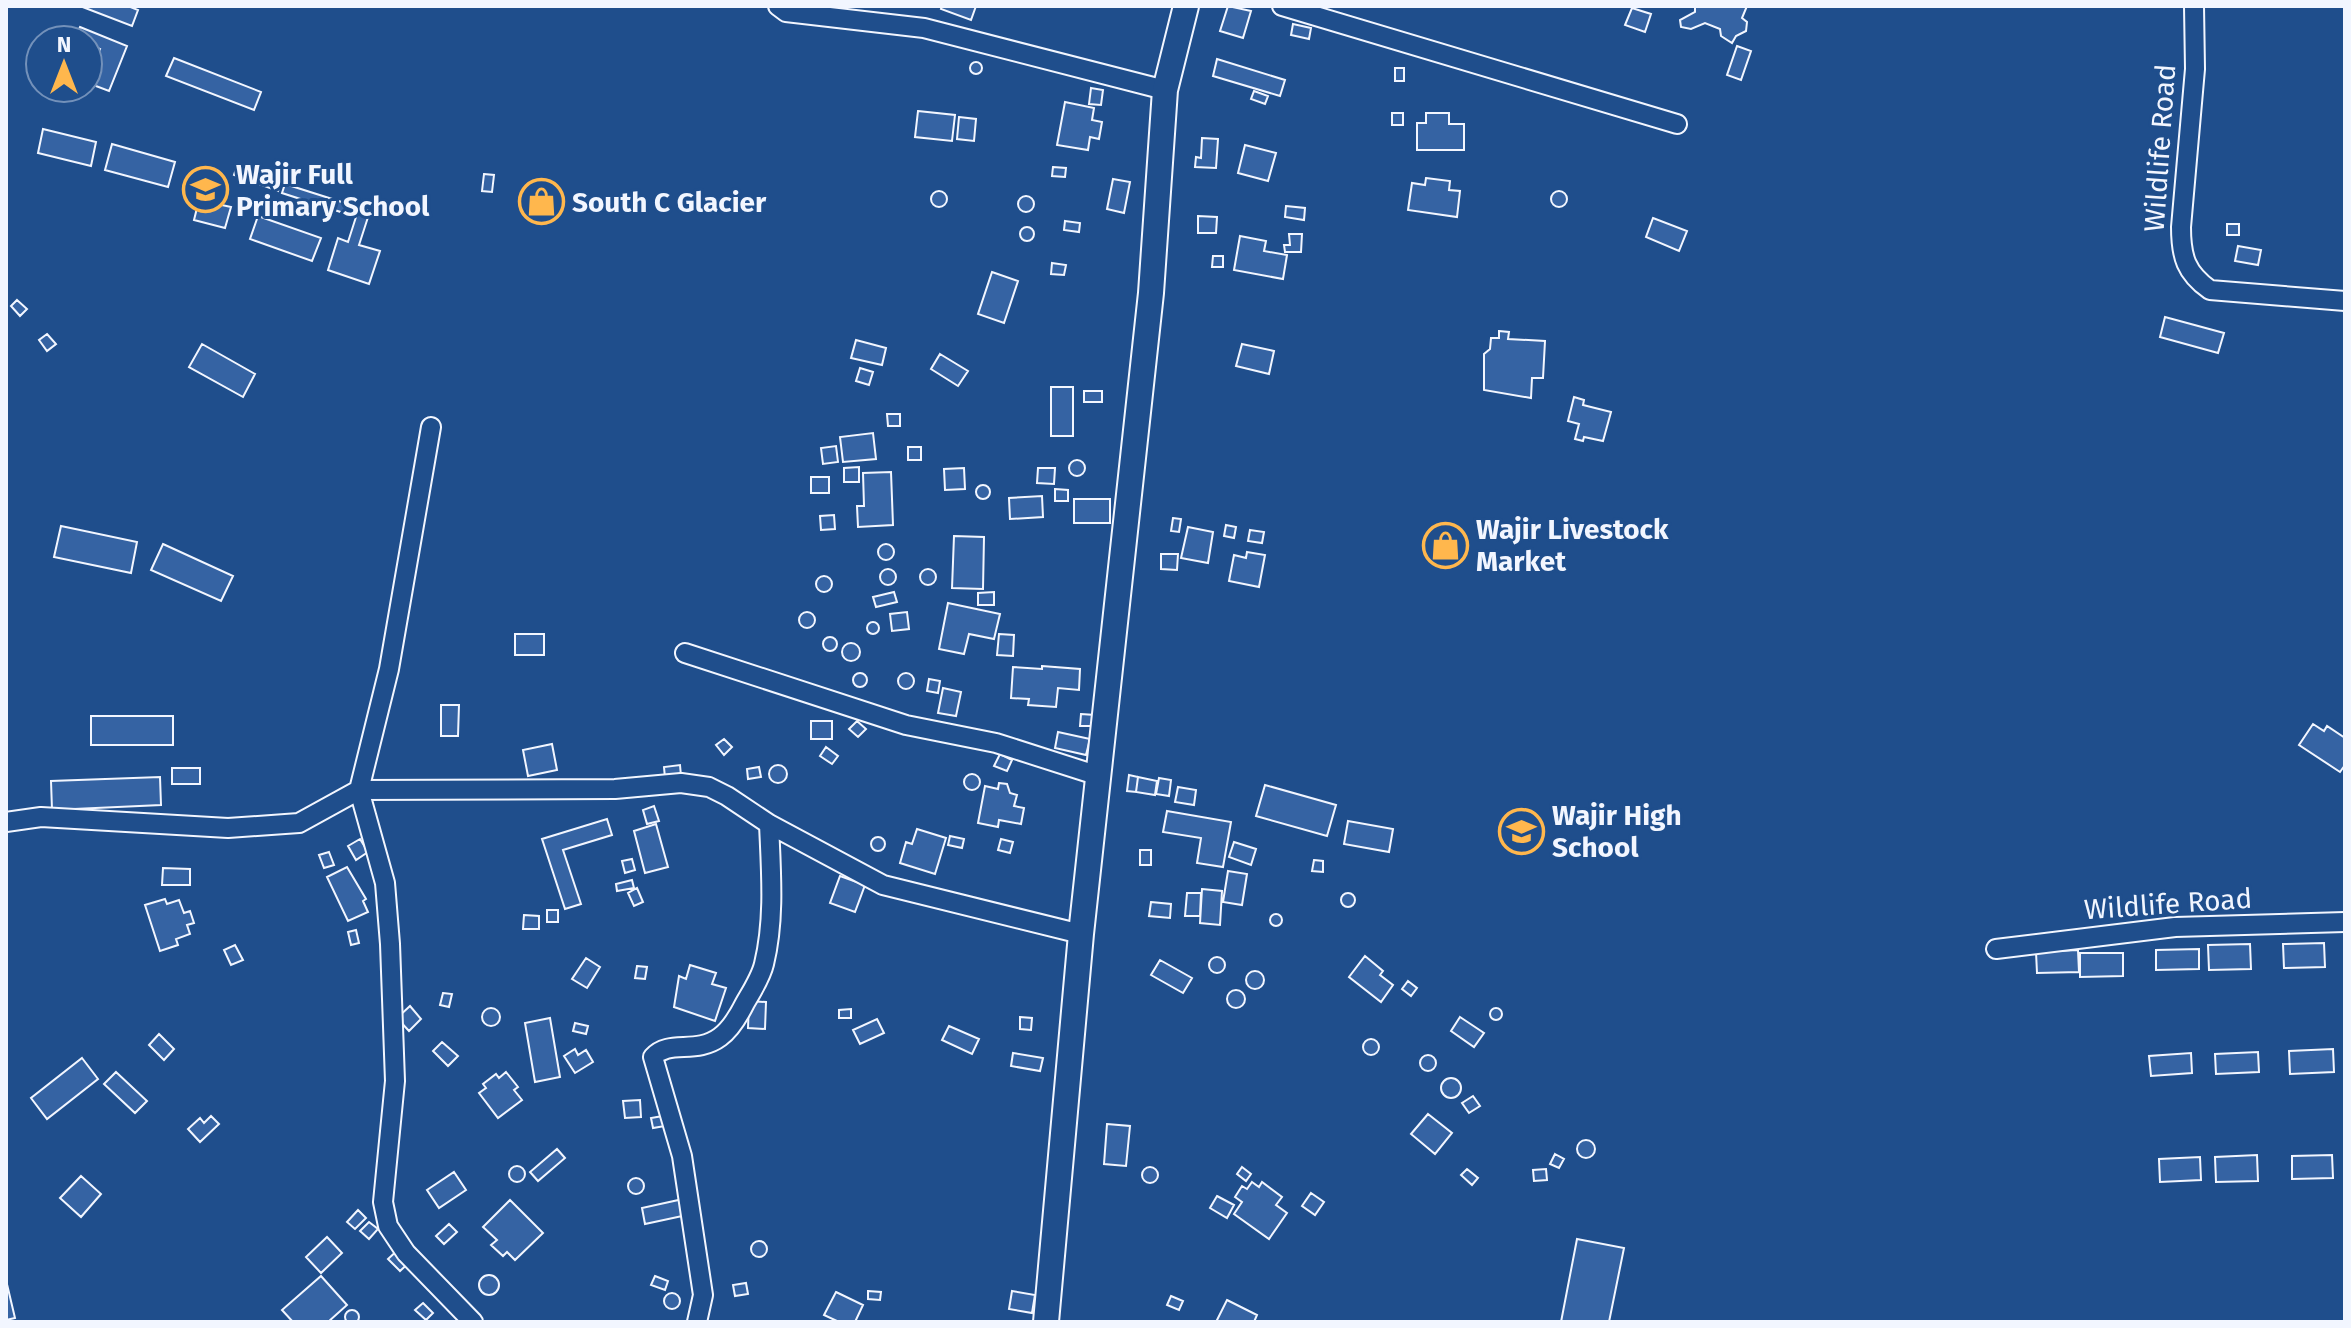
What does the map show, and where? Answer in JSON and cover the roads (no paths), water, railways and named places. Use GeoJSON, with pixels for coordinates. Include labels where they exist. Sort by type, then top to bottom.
{"type":"FeatureCollection","features":[{"type":"Feature","properties":{"kind":"street"},"geometry":{"type":"LineString","coordinates":[[778,6],[786,12],[924,28],[1165,90]]}},
{"type":"Feature","properties":{"kind":"street"},"geometry":{"type":"LineString","coordinates":[[1046,1322],[1081,934],[1151,293],[1165,90],[1186,6]]}},
{"type":"Feature","properties":{"kind":"street"},"geometry":{"type":"LineString","coordinates":[[1282,6],[1677,124]]}},
{"type":"Feature","properties":{"kind":"street","name":"Wildlife Road"},"geometry":{"type":"LineString","coordinates":[[2194,6],[2195,69],[2181,227],[2181,254],[2192,277],[2210,290],[2345,301]]}},
{"type":"Feature","properties":{"kind":"street"},"geometry":{"type":"LineString","coordinates":[[431,427],[389,669],[359,790],[385,883],[390,944],[395,1081],[383,1202],[388,1226],[406,1253],[473,1322]]}},
{"type":"Feature","properties":{"kind":"street"},"geometry":{"type":"LineString","coordinates":[[685,653],[906,725],[996,743],[1099,776]]}},
{"type":"Feature","properties":{"kind":"street"},"geometry":{"type":"LineString","coordinates":[[6,822],[41,817],[228,828],[299,823],[359,790],[615,789],[681,783],[718,791],[769,824],[883,885],[1081,934]]}},
{"type":"Feature","properties":{"kind":"street"},"geometry":{"type":"LineString","coordinates":[[697,1322],[703,1295],[682,1156],[653,1057],[660,1050],[672,1047],[701,1048],[722,1036],[740,1014],[764,967],[772,904],[769,824]]}},
{"type":"Feature","properties":{"kind":"street","name":"Wildlife Road"},"geometry":{"type":"LineString","coordinates":[[1996,949],[2175,927],[2345,922]]}},
{"type":"Feature","properties":{"kind":"place","name":"Wajir Full Primary School"},"geometry":{"type":"Point","coordinates":[205,190]}},
{"type":"Feature","properties":{"kind":"place","name":"South C Glacier"},"geometry":{"type":"Point","coordinates":[541,202]}},
{"type":"Feature","properties":{"kind":"place","name":"Wajir Livestock Market"},"geometry":{"type":"Point","coordinates":[1445,545]}},
{"type":"Feature","properties":{"kind":"place","name":"Wajir High School"},"geometry":{"type":"Point","coordinates":[1521,831]}}]}
